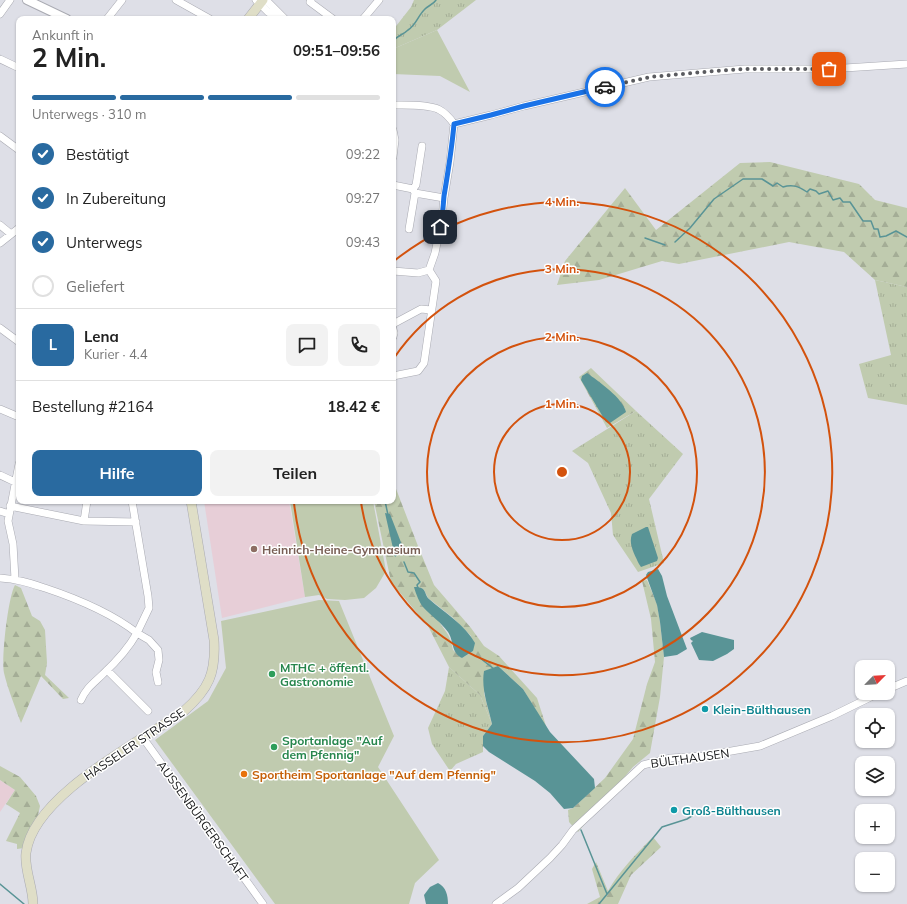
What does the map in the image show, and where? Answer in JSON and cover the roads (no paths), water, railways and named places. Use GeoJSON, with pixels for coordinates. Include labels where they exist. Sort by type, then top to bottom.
{"type":"FeatureCollection","features":[{"type":"Feature","properties":{"kind":"main road"},"geometry":{"type":"LineString","coordinates":[[250,16],[261,1]]}},
{"type":"Feature","properties":{"kind":"main road","name":"HASSELER STRASSE"},"geometry":{"type":"LineString","coordinates":[[33,904],[32,889],[26,865],[26,852],[33,832],[40,822],[62,796],[83,777],[184,711],[194,702],[209,681],[214,666],[214,640],[191,504]]}},
{"type":"Feature","properties":{"kind":"street"},"geometry":{"type":"LineString","coordinates":[[0,14],[10,0]]}},
{"type":"Feature","properties":{"kind":"street"},"geometry":{"type":"LineString","coordinates":[[27,0],[61,16]]}},
{"type":"Feature","properties":{"kind":"street"},"geometry":{"type":"LineString","coordinates":[[109,16],[122,0]]}},
{"type":"Feature","properties":{"kind":"street"},"geometry":{"type":"LineString","coordinates":[[176,0],[205,16]]}},
{"type":"Feature","properties":{"kind":"street"},"geometry":{"type":"LineString","coordinates":[[311,0],[310,2],[329,16]]}},
{"type":"Feature","properties":{"kind":"street"},"geometry":{"type":"LineString","coordinates":[[366,16],[379,0]]}},
{"type":"Feature","properties":{"kind":"street"},"geometry":{"type":"LineString","coordinates":[[261,1],[268,12],[274,16]]}},
{"type":"Feature","properties":{"kind":"street"},"geometry":{"type":"LineString","coordinates":[[261,1],[280,16]]}},
{"type":"Feature","properties":{"kind":"street"},"geometry":{"type":"LineString","coordinates":[[0,59],[16,67]]}},
{"type":"Feature","properties":{"kind":"street"},"geometry":{"type":"LineString","coordinates":[[454,124],[650,77],[737,70],[829,69],[907,64]]}},
{"type":"Feature","properties":{"kind":"street"},"geometry":{"type":"LineString","coordinates":[[396,105],[437,109],[448,116],[454,124],[442,218],[435,253],[429,270]]}},
{"type":"Feature","properties":{"kind":"street"},"geometry":{"type":"LineString","coordinates":[[0,136],[16,148]]}},
{"type":"Feature","properties":{"kind":"street"},"geometry":{"type":"LineString","coordinates":[[409,229],[422,146]]}},
{"type":"Feature","properties":{"kind":"street"},"geometry":{"type":"LineString","coordinates":[[396,186],[444,198]]}},
{"type":"Feature","properties":{"kind":"street"},"geometry":{"type":"LineString","coordinates":[[0,224],[11,234]]}},
{"type":"Feature","properties":{"kind":"street"},"geometry":{"type":"LineString","coordinates":[[0,243],[16,230]]}},
{"type":"Feature","properties":{"kind":"street"},"geometry":{"type":"LineString","coordinates":[[396,271],[418,273],[429,270]]}},
{"type":"Feature","properties":{"kind":"street"},"geometry":{"type":"LineString","coordinates":[[396,375],[418,371],[424,363],[436,281],[429,270]]}},
{"type":"Feature","properties":{"kind":"street"},"geometry":{"type":"LineString","coordinates":[[396,322],[421,309],[431,310]]}},
{"type":"Feature","properties":{"kind":"street"},"geometry":{"type":"LineString","coordinates":[[0,328],[16,340]]}},
{"type":"Feature","properties":{"kind":"street"},"geometry":{"type":"LineString","coordinates":[[0,409],[16,416]]}},
{"type":"Feature","properties":{"kind":"street"},"geometry":{"type":"LineString","coordinates":[[0,475],[15,482]]}},
{"type":"Feature","properties":{"kind":"street"},"geometry":{"type":"LineString","coordinates":[[15,578],[13,544],[8,521],[16,478]]}},
{"type":"Feature","properties":{"kind":"street"},"geometry":{"type":"LineString","coordinates":[[84,521],[87,504]]}},
{"type":"Feature","properties":{"kind":"street"},"geometry":{"type":"LineString","coordinates":[[81,700],[89,686],[108,670],[131,645],[149,608],[133,504]]}},
{"type":"Feature","properties":{"kind":"street"},"geometry":{"type":"LineString","coordinates":[[0,511],[9,510],[84,521],[136,522]]}},
{"type":"Feature","properties":{"kind":"street"},"geometry":{"type":"LineString","coordinates":[[0,578],[15,578],[71,597],[102,611],[149,640],[158,650],[159,660],[156,672],[158,682]]}},
{"type":"Feature","properties":{"kind":"street"},"geometry":{"type":"LineString","coordinates":[[108,670],[148,711]]}},
{"type":"Feature","properties":{"kind":"street"},"geometry":{"type":"LineString","coordinates":[[895,686],[907,681]]}},
{"type":"Feature","properties":{"kind":"street","name":"BÜLTHAUSEN"},"geometry":{"type":"LineString","coordinates":[[496,904],[518,888],[550,858],[574,830],[642,765],[671,758],[703,756],[760,746],[832,716],[865,700]]}},
{"type":"Feature","properties":{"kind":"street","name":"AUSSENBÜRGERSCHAFT"},"geometry":{"type":"LineString","coordinates":[[143,738],[263,904]]}},
{"type":"Feature","properties":{"kind":"water"},"geometry":{"type":"Polygon","coordinates":[[[587,373],[603,385],[620,401],[626,412],[610,423],[606,422],[581,380],[582,376],[587,373]]]}},
{"type":"Feature","properties":{"kind":"water"},"geometry":{"type":"Polygon","coordinates":[[[385,513],[390,514],[402,545],[401,551],[395,557],[385,513]]]}},
{"type":"Feature","properties":{"kind":"water"},"geometry":{"type":"Polygon","coordinates":[[[648,527],[658,558],[657,561],[641,567],[632,549],[631,538],[632,534],[648,527]]]}},
{"type":"Feature","properties":{"kind":"water"},"geometry":{"type":"Polygon","coordinates":[[[658,569],[662,576],[667,596],[687,649],[677,655],[664,657],[657,605],[646,575],[648,572],[658,569]]]}},
{"type":"Feature","properties":{"kind":"water"},"geometry":{"type":"Polygon","coordinates":[[[414,587],[420,587],[423,589],[428,598],[466,630],[475,643],[473,651],[462,658],[458,656],[454,650],[448,632],[423,607],[414,587]]]}},
{"type":"Feature","properties":{"kind":"water"},"geometry":{"type":"Polygon","coordinates":[[[702,632],[734,640],[734,649],[713,661],[699,660],[691,643],[693,641],[690,638],[702,632]]]}},
{"type":"Feature","properties":{"kind":"water"},"geometry":{"type":"Polygon","coordinates":[[[498,666],[523,689],[550,732],[594,779],[595,788],[573,808],[564,809],[550,793],[535,781],[489,752],[483,746],[483,736],[492,724],[484,691],[484,671],[498,666]]]}},
{"type":"Feature","properties":{"kind":"water"},"geometry":{"type":"Polygon","coordinates":[[[438,883],[446,892],[448,904],[426,904],[424,895],[430,887],[438,883]]]}},
{"type":"Feature","properties":{"kind":"waterway"},"geometry":{"type":"LineString","coordinates":[[396,38],[411,28],[424,10],[436,0]]}},
{"type":"Feature","properties":{"kind":"waterway"},"geometry":{"type":"LineString","coordinates":[[675,242],[690,228],[714,199],[743,179],[762,179],[773,186],[777,183],[783,187],[795,186],[807,192],[810,189],[819,194],[828,191],[833,200],[840,198],[843,202],[850,202],[863,221],[871,221],[874,229],[878,229],[880,237],[896,231],[907,237]]}},
{"type":"Feature","properties":{"kind":"waterway"},"geometry":{"type":"LineString","coordinates":[[645,238],[665,245]]}},
{"type":"Feature","properties":{"kind":"waterway"},"geometry":{"type":"LineString","coordinates":[[386,504],[388,515]]}},
{"type":"Feature","properties":{"kind":"waterway"},"geometry":{"type":"LineString","coordinates":[[404,562],[408,572],[414,573],[420,582],[417,585],[418,588]]}},
{"type":"Feature","properties":{"kind":"waterway"},"geometry":{"type":"LineString","coordinates":[[480,658],[494,669]]}},
{"type":"Feature","properties":{"kind":"waterway"},"geometry":{"type":"LineString","coordinates":[[599,904],[662,827],[687,819],[698,812]]}},
{"type":"Feature","properties":{"kind":"waterway"},"geometry":{"type":"LineString","coordinates":[[581,830],[607,894]]}},
{"type":"Feature","properties":{"kind":"waterway"},"geometry":{"type":"LineString","coordinates":[[0,884],[24,904]]}},
{"type":"Feature","properties":{"kind":"place","name":"Heinrich-Heine-Gymnasium"},"geometry":{"type":"Point","coordinates":[254,549]}},
{"type":"Feature","properties":{"kind":"place","name":"MTHC + öffentl. Gastronomie"},"geometry":{"type":"Point","coordinates":[272,674]}},
{"type":"Feature","properties":{"kind":"place","name":"Klein-Bülthausen"},"geometry":{"type":"Point","coordinates":[705,709]}},
{"type":"Feature","properties":{"kind":"place","name":"Sportanlage \"Auf dem Pfennig\""},"geometry":{"type":"Point","coordinates":[274,747]}},
{"type":"Feature","properties":{"kind":"place","name":"Sportheim Sportanlage \"Auf dem Pfennig\""},"geometry":{"type":"Point","coordinates":[244,774]}},
{"type":"Feature","properties":{"kind":"place","name":"Groß-Bülthausen"},"geometry":{"type":"Point","coordinates":[674,810]}}]}
